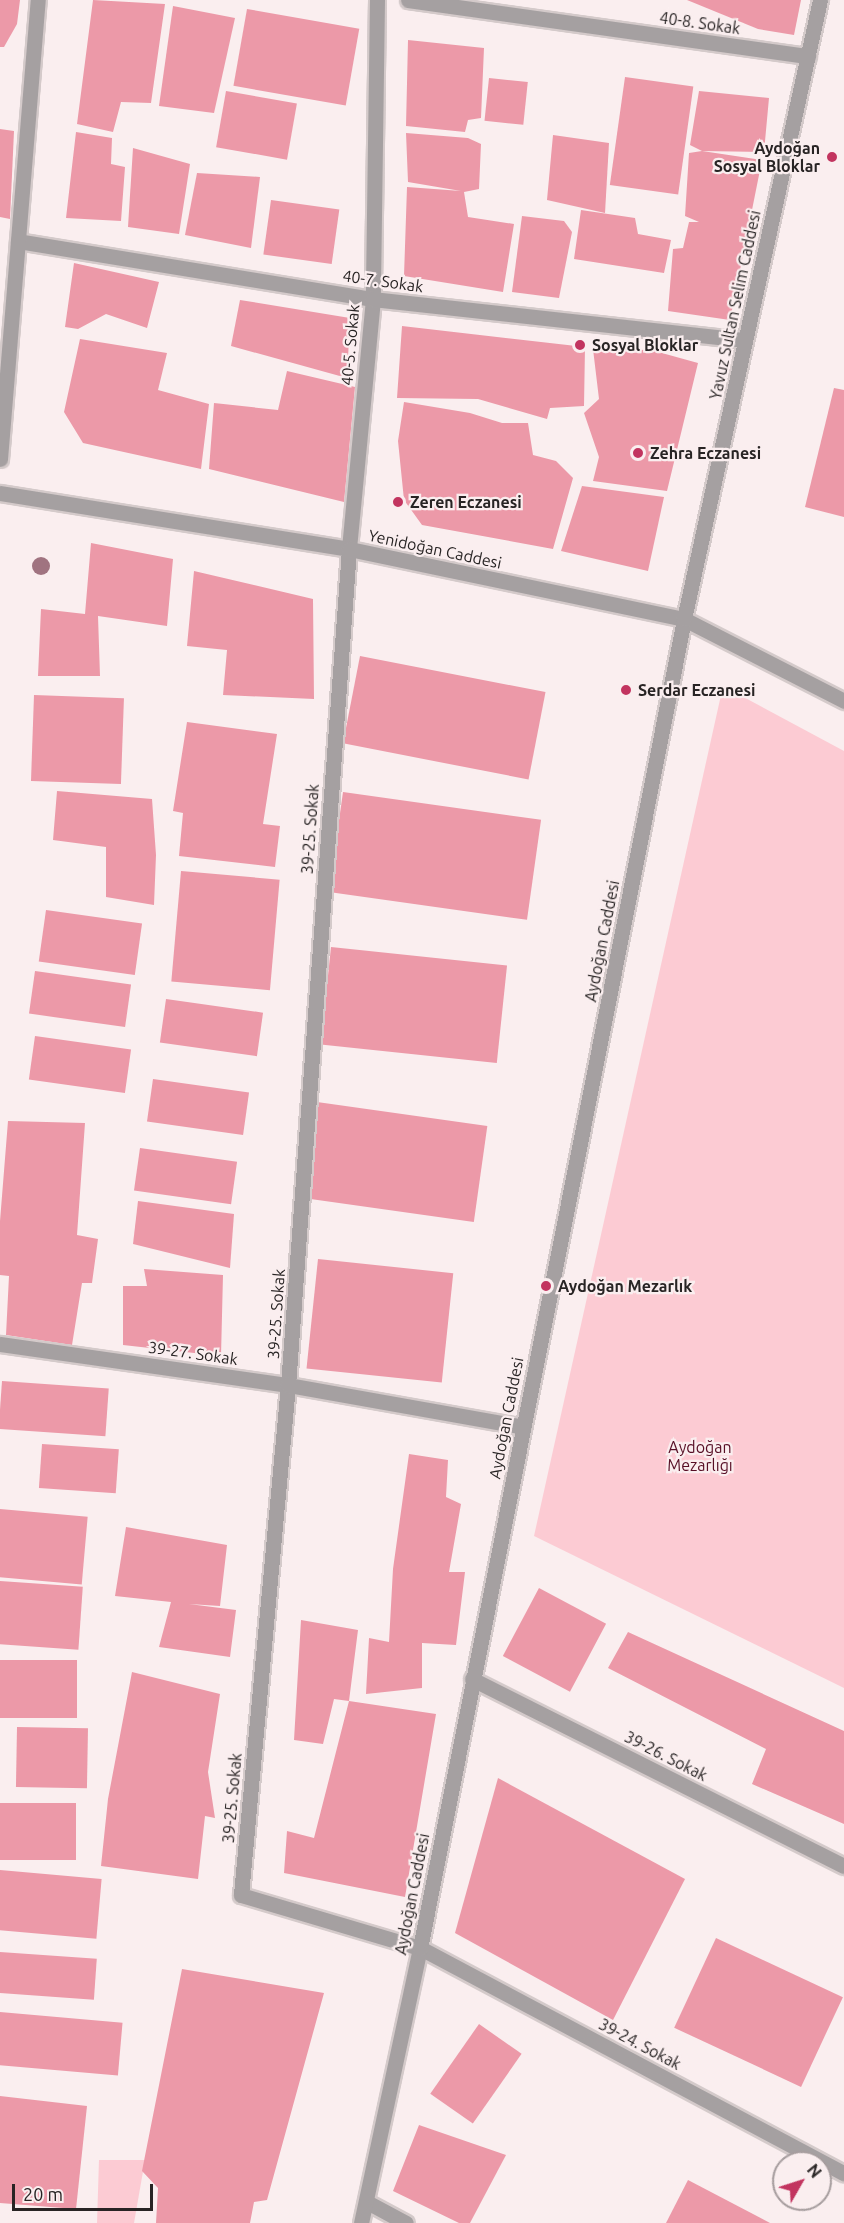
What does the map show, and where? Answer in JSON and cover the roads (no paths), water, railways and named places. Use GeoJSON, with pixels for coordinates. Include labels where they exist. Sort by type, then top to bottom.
{"type":"FeatureCollection","features":[{"type":"Feature","properties":{"kind":"street"},"geometry":{"type":"LineString","coordinates":[[0,459],[38,0]]}},
{"type":"Feature","properties":{"kind":"street","name":"40-5. Sokak"},"geometry":{"type":"LineString","coordinates":[[349,549],[373,299],[377,0]]}},
{"type":"Feature","properties":{"kind":"street","name":"40-8. Sokak"},"geometry":{"type":"LineString","coordinates":[[408,0],[808,56]]}},
{"type":"Feature","properties":{"kind":"street","name":"Yavuz Sultan Selim Caddesi"},"geometry":{"type":"LineString","coordinates":[[684,619],[820,0]]}},
{"type":"Feature","properties":{"kind":"street","name":"40-7. Sokak"},"geometry":{"type":"LineString","coordinates":[[18,241],[373,299],[745,340]]}},
{"type":"Feature","properties":{"kind":"street","name":"Yenidoğan Caddesi"},"geometry":{"type":"LineString","coordinates":[[0,493],[349,549],[684,619],[844,701]]}},
{"type":"Feature","properties":{"kind":"street","name":"39-25. Sokak"},"geometry":{"type":"LineString","coordinates":[[349,549],[288,1385],[242,1895],[420,1948]]}},
{"type":"Feature","properties":{"kind":"street","name":"Aydoğan Caddesi"},"geometry":{"type":"LineString","coordinates":[[362,2223],[420,1948],[684,619]]}},
{"type":"Feature","properties":{"kind":"street","name":"39-27. Sokak"},"geometry":{"type":"LineString","coordinates":[[0,1344],[288,1385],[523,1427]]}},
{"type":"Feature","properties":{"kind":"street","name":"39-26. Sokak"},"geometry":{"type":"LineString","coordinates":[[472,1678],[844,1866]]}},
{"type":"Feature","properties":{"kind":"street","name":"39-24. Sokak"},"geometry":{"type":"LineString","coordinates":[[420,1948],[844,2172]]}},
{"type":"Feature","properties":{"kind":"street"},"geometry":{"type":"LineString","coordinates":[[367,2202],[406,2223]]}},
{"type":"Feature","properties":{"kind":"place","name":"Aydoğan Sosyal Bloklar"},"geometry":{"type":"Point","coordinates":[832,157]}},
{"type":"Feature","properties":{"kind":"place","name":"Sosyal Bloklar"},"geometry":{"type":"Point","coordinates":[580,345]}},
{"type":"Feature","properties":{"kind":"place","name":"Zehra Eczanesi"},"geometry":{"type":"Point","coordinates":[638,453]}},
{"type":"Feature","properties":{"kind":"place","name":"Zeren Eczanesi"},"geometry":{"type":"Point","coordinates":[398,502]}},
{"type":"Feature","properties":{"kind":"place","name":"Serdar Eczanesi"},"geometry":{"type":"Point","coordinates":[626,690]}},
{"type":"Feature","properties":{"kind":"place","name":"Aydoğan Mezarlık"},"geometry":{"type":"Point","coordinates":[546,1286]}},
{"type":"Feature","properties":{"kind":"park label","name":"Aydoğan Mezarlığı"},"geometry":{"type":"Point","coordinates":[700,1456]}}]}
